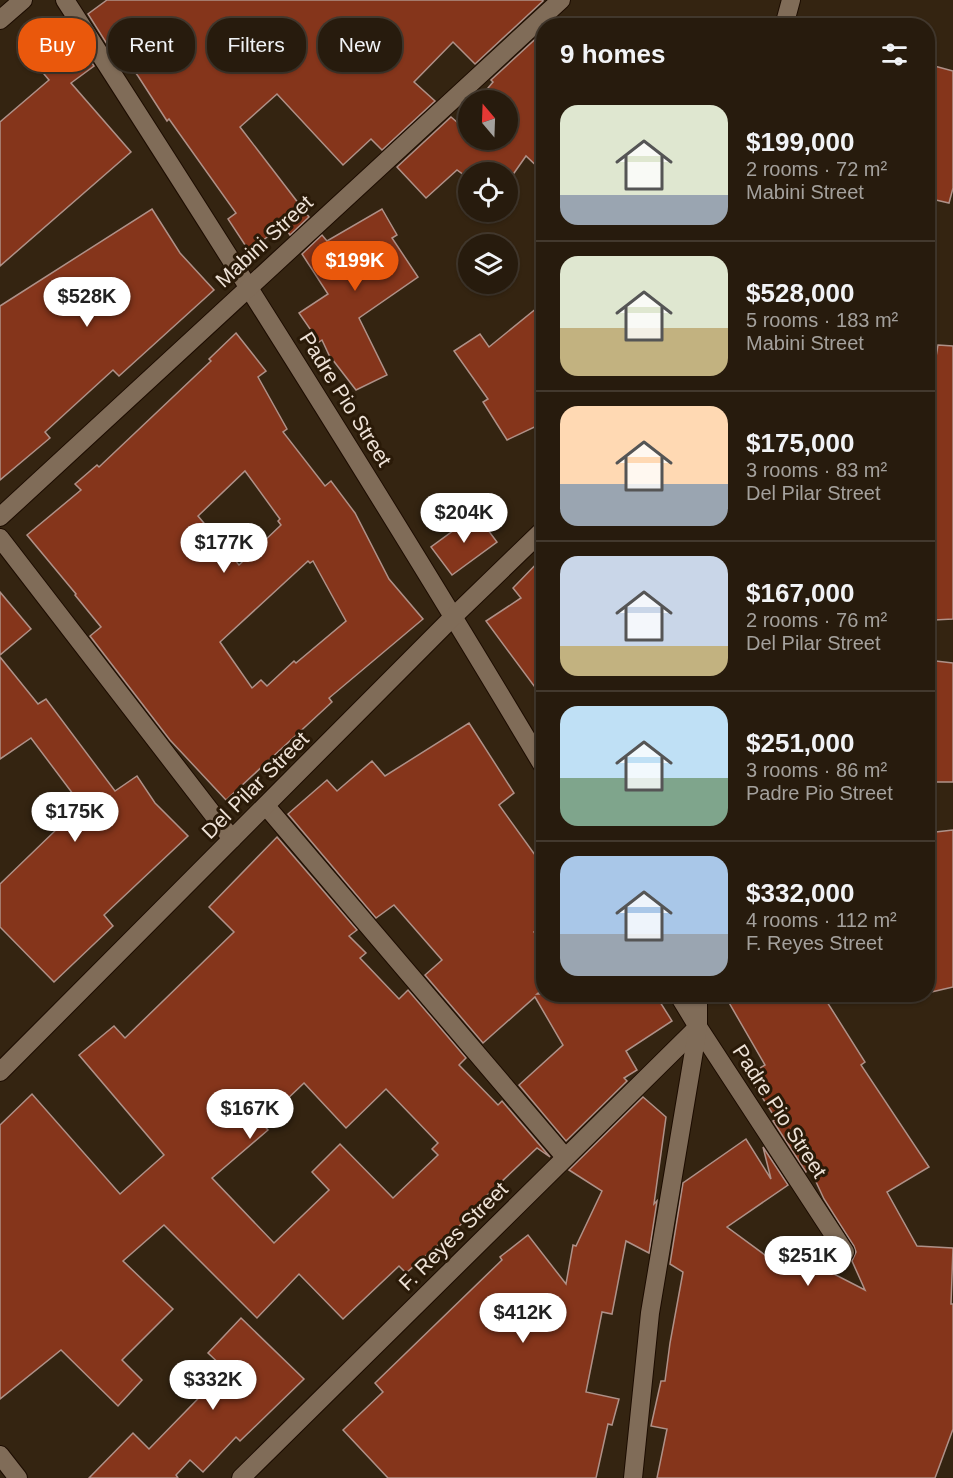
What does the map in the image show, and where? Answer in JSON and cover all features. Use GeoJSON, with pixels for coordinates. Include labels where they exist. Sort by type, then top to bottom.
{"type":"FeatureCollection","features":[{"type":"Feature","properties":{"kind":"street"},"geometry":{"type":"LineString","coordinates":[[0,20],[23,0]]}},
{"type":"Feature","properties":{"kind":"street","name":"Padre Pio Street"},"geometry":{"type":"LineString","coordinates":[[65,0],[249,285],[454,616],[536,754]]}},
{"type":"Feature","properties":{"kind":"street","name":"Mabini Street"},"geometry":{"type":"LineString","coordinates":[[541,18],[561,0]]}},
{"type":"Feature","properties":{"kind":"street"},"geometry":{"type":"LineString","coordinates":[[786,18],[791,0]]}},
{"type":"Feature","properties":{"kind":"street","name":"Mabini Street"},"geometry":{"type":"LineString","coordinates":[[0,517],[536,23]]}},
{"type":"Feature","properties":{"kind":"street","name":"Del Pilar Street"},"geometry":{"type":"LineString","coordinates":[[0,1072],[454,616],[536,537]]}},
{"type":"Feature","properties":{"kind":"street"},"geometry":{"type":"LineString","coordinates":[[0,538],[232,839]]}},
{"type":"Feature","properties":{"kind":"street"},"geometry":{"type":"LineString","coordinates":[[266,806],[565,1157]]}},
{"type":"Feature","properties":{"kind":"street","name":"Padre Pio Street"},"geometry":{"type":"LineString","coordinates":[[683,1002],[845,1252]]}},
{"type":"Feature","properties":{"kind":"street"},"geometry":{"type":"LineString","coordinates":[[633,1478],[650,1313],[698,1027],[698,1002]]}},
{"type":"Feature","properties":{"kind":"street","name":"F. Reyes Street"},"geometry":{"type":"LineString","coordinates":[[241,1478],[698,1027]]}},
{"type":"Feature","properties":{"kind":"street"},"geometry":{"type":"LineString","coordinates":[[0,1455],[18,1478]]}},
{"type":"Feature","properties":{"kind":"building"},"geometry":{"type":"Polygon","coordinates":[[[107,0],[543,0],[475,64],[453,42],[414,82],[435,101],[382,150],[371,139],[343,165],[277,94],[240,127],[309,217],[290,235],[283,225],[249,251],[228,219],[236,213],[169,119],[167,121],[135,72],[195,72],[195,18],[108,18],[108,46],[96,27],[96,18],[91,18],[88,14],[107,0]]]}},
{"type":"Feature","properties":{"kind":"building"},"geometry":{"type":"Polygon","coordinates":[[[536,38],[536,165],[526,156],[518,167],[518,162],[458,162],[458,171],[426,198],[397,167],[451,117],[458,123],[458,150],[518,150],[518,90],[486,90],[493,82],[491,80],[536,38]]]}},
{"type":"Feature","properties":{"kind":"building"},"geometry":{"type":"Polygon","coordinates":[[[935,66],[953,71],[953,188],[949,203],[935,200],[935,66]]]}},
{"type":"Feature","properties":{"kind":"building"},"geometry":{"type":"Polygon","coordinates":[[[42,72],[86,72],[71,83],[131,152],[0,266],[0,122],[49,80],[42,72]]]}},
{"type":"Feature","properties":{"kind":"building"},"geometry":{"type":"Polygon","coordinates":[[[152,209],[180,253],[214,290],[119,376],[113,370],[45,432],[50,438],[0,480],[0,306],[152,209]]]}},
{"type":"Feature","properties":{"kind":"building"},"geometry":{"type":"Polygon","coordinates":[[[382,209],[397,235],[392,238],[418,277],[359,318],[387,375],[356,390],[329,355],[322,340],[319,342],[299,313],[328,294],[302,254],[322,235],[327,241],[382,209]]]}},
{"type":"Feature","properties":{"kind":"building"},"geometry":{"type":"Polygon","coordinates":[[[536,309],[536,426],[507,440],[483,402],[488,399],[454,351],[480,334],[489,347],[536,309]]]}},
{"type":"Feature","properties":{"kind":"building"},"geometry":{"type":"Polygon","coordinates":[[[236,333],[266,371],[258,377],[287,429],[283,432],[325,486],[331,481],[355,513],[389,579],[423,619],[329,698],[332,702],[226,800],[170,740],[90,636],[101,627],[27,535],[81,490],[75,484],[97,465],[99,467],[211,361],[209,359],[236,333]],[[245,471],[198,516],[239,565],[281,525],[278,521],[280,519],[245,471]],[[308,561],[220,642],[252,688],[261,680],[267,686],[294,661],[296,663],[346,621],[313,561],[310,563],[308,561]]]}},
{"type":"Feature","properties":{"kind":"building"},"geometry":{"type":"Polygon","coordinates":[[[938,345],[953,346],[953,619],[935,620],[935,363],[938,345]]]}},
{"type":"Feature","properties":{"kind":"building"},"geometry":{"type":"Polygon","coordinates":[[[476,514],[497,542],[452,575],[431,547],[476,514]]]}},
{"type":"Feature","properties":{"kind":"building"},"geometry":{"type":"Polygon","coordinates":[[[536,564],[536,689],[486,621],[521,598],[513,588],[536,564]]]}},
{"type":"Feature","properties":{"kind":"building"},"geometry":{"type":"Polygon","coordinates":[[[0,592],[31,629],[0,655],[0,592]]]}},
{"type":"Feature","properties":{"kind":"building"},"geometry":{"type":"Polygon","coordinates":[[[0,657],[38,704],[46,699],[115,791],[137,776],[155,803],[188,836],[104,915],[113,926],[54,982],[0,927],[0,884],[58,828],[56,825],[79,802],[31,738],[0,759],[0,657]]]}},
{"type":"Feature","properties":{"kind":"building"},"geometry":{"type":"Polygon","coordinates":[[[935,661],[953,663],[953,782],[935,782],[935,661]]]}},
{"type":"Feature","properties":{"kind":"building"},"geometry":{"type":"Polygon","coordinates":[[[469,723],[514,793],[499,805],[536,856],[536,930],[534,932],[536,936],[536,999],[535,997],[483,1043],[425,975],[442,960],[394,905],[376,918],[288,814],[327,780],[337,791],[372,761],[385,776],[469,723]]]}},
{"type":"Feature","properties":{"kind":"building"},"geometry":{"type":"Polygon","coordinates":[[[953,830],[953,987],[935,991],[935,832],[953,830]]]}},
{"type":"Feature","properties":{"kind":"building"},"geometry":{"type":"Polygon","coordinates":[[[277,837],[357,930],[349,936],[366,953],[360,958],[399,999],[408,990],[466,1058],[459,1065],[498,1105],[502,1101],[550,1157],[537,1148],[479,1203],[481,1205],[452,1233],[406,1273],[399,1266],[343,1319],[299,1274],[257,1318],[164,1225],[123,1261],[173,1309],[122,1360],[142,1380],[118,1406],[61,1350],[0,1399],[0,1125],[32,1094],[120,1194],[164,1155],[79,1055],[114,1026],[125,1038],[234,932],[209,907],[277,837]],[[304,1083],[262,1123],[268,1130],[212,1178],[274,1243],[329,1190],[312,1172],[340,1144],[393,1198],[438,1155],[432,1149],[438,1143],[386,1089],[346,1128],[304,1083]]]}},
{"type":"Feature","properties":{"kind":"building"},"geometry":{"type":"Polygon","coordinates":[[[538,1002],[660,1002],[672,1021],[626,1051],[637,1070],[624,1078],[627,1081],[566,1141],[519,1085],[563,1045],[538,1002]]]}},
{"type":"Feature","properties":{"kind":"building"},"geometry":{"type":"Polygon","coordinates":[[[729,1002],[827,1002],[865,1062],[861,1065],[929,1167],[887,1192],[917,1246],[953,1248],[951,1304],[953,1304],[953,1429],[935,1478],[657,1478],[667,1429],[651,1426],[661,1381],[665,1381],[683,1272],[670,1264],[683,1183],[746,1139],[771,1179],[763,1147],[788,1185],[727,1227],[788,1272],[797,1255],[865,1290],[852,1261],[856,1252],[854,1246],[824,1199],[810,1169],[806,1172],[773,1121],[776,1119],[748,1075],[765,1065],[729,1002]]]}},
{"type":"Feature","properties":{"kind":"building"},"geometry":{"type":"Polygon","coordinates":[[[643,1097],[666,1117],[654,1204],[657,1201],[649,1253],[626,1241],[612,1314],[602,1312],[586,1392],[619,1399],[612,1425],[608,1424],[596,1478],[388,1478],[343,1430],[383,1392],[375,1383],[502,1260],[500,1257],[528,1235],[566,1284],[573,1245],[576,1246],[602,1191],[569,1170],[643,1097]]]}},
{"type":"Feature","properties":{"kind":"building"},"geometry":{"type":"Polygon","coordinates":[[[241,1318],[304,1379],[240,1441],[236,1437],[203,1472],[190,1460],[176,1475],[178,1478],[89,1478],[133,1433],[149,1449],[226,1370],[208,1353],[241,1318]]]}}]}
